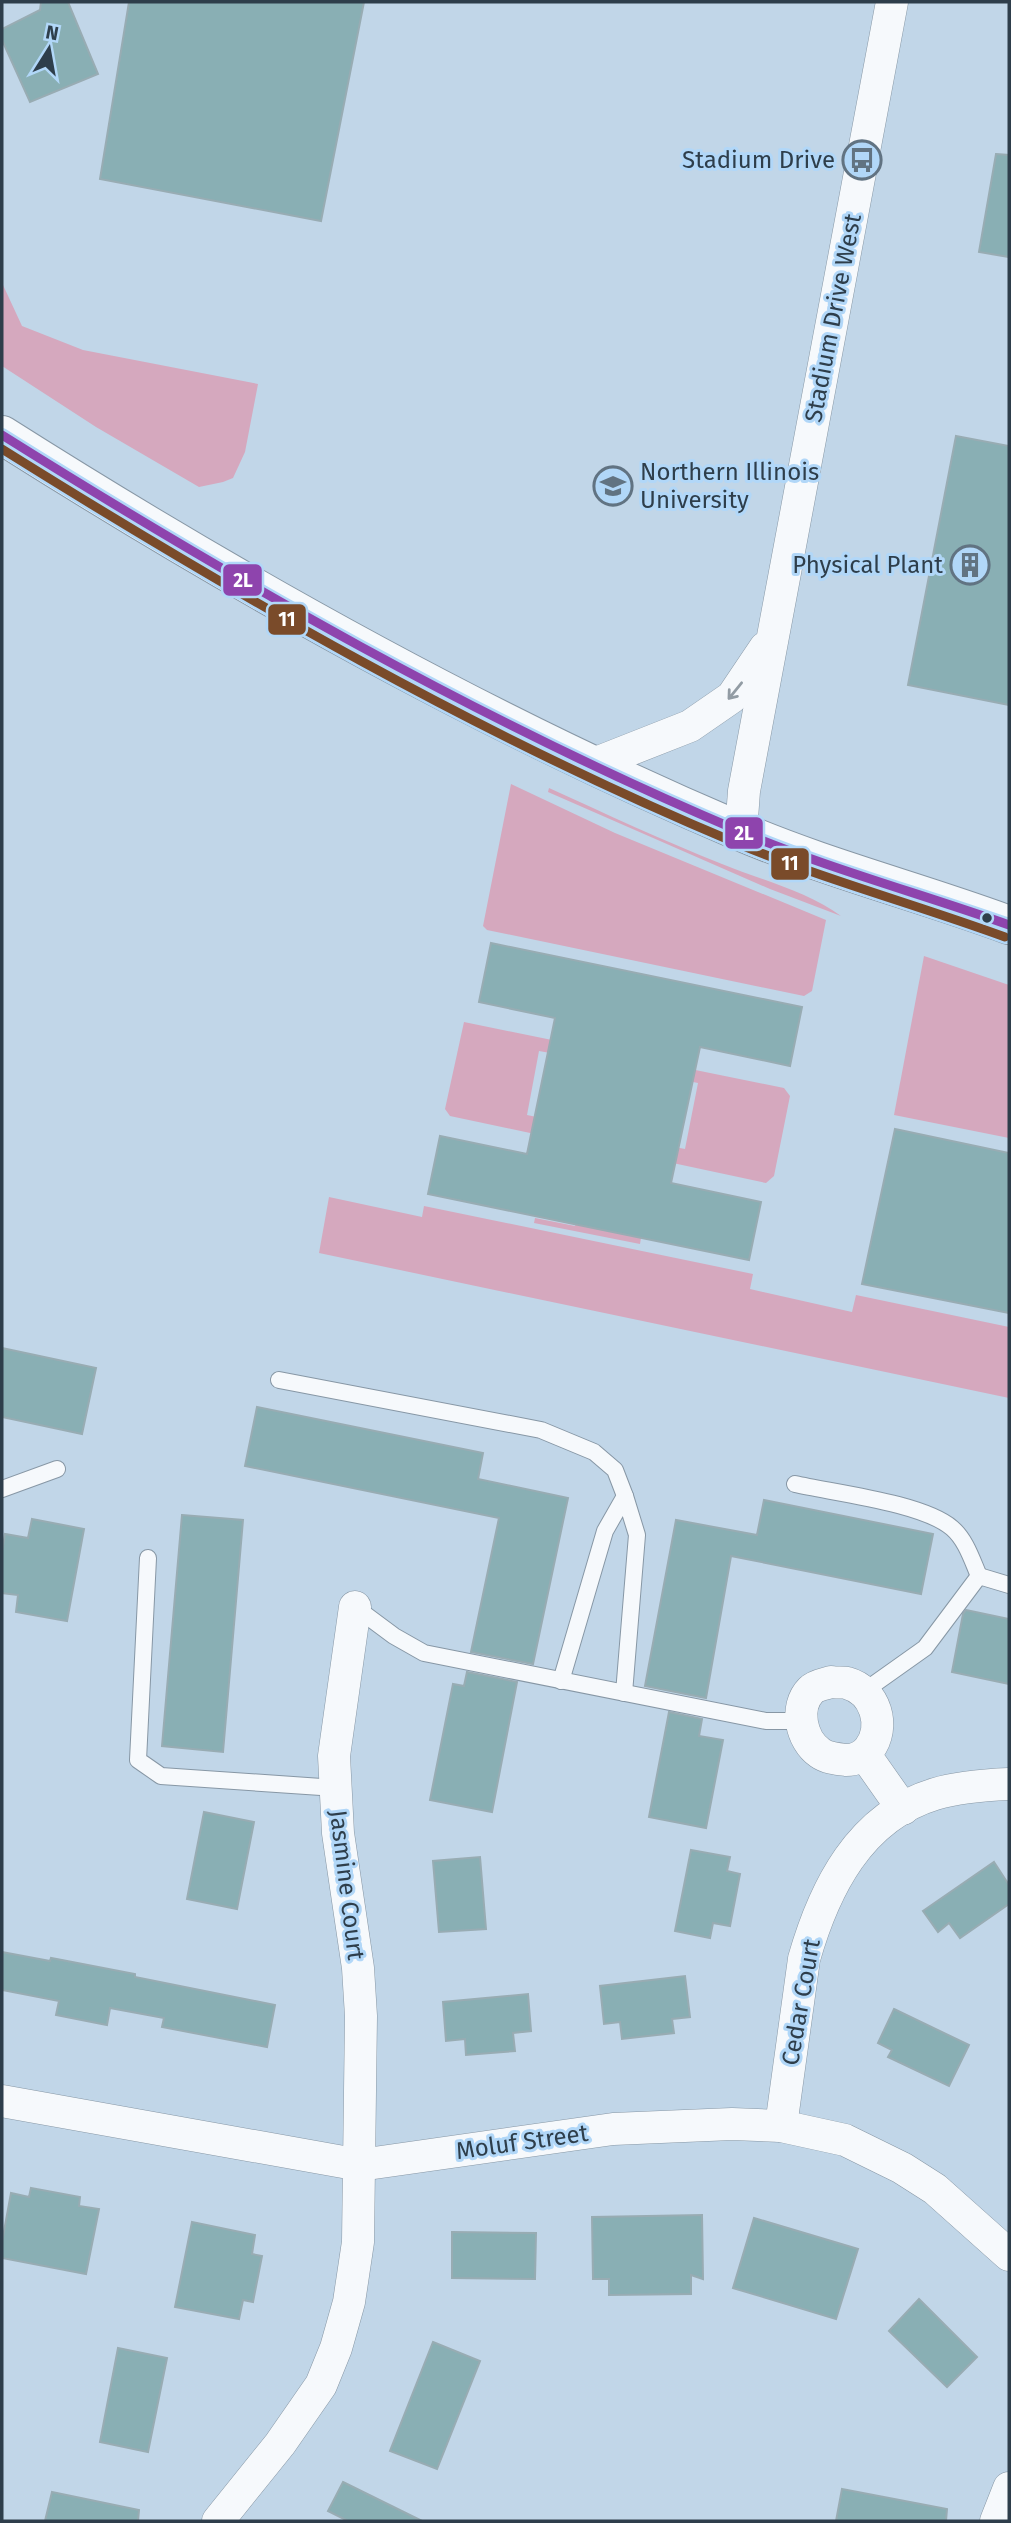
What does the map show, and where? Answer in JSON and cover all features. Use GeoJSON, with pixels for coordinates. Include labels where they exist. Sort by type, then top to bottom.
{"type":"FeatureCollection","features":[{"type":"Feature","properties":{"kind":"main road"},"geometry":{"type":"LineString","coordinates":[[2,435],[225,572],[453,696],[591,765],[741,832],[1009,925]]}},
{"type":"Feature","properties":{"kind":"street","name":"Stadium Drive West"},"geometry":{"type":"LineString","coordinates":[[741,832],[744,791],[892,2]]}},
{"type":"Feature","properties":{"kind":"street","name":"Stadium Drive West"},"geometry":{"type":"LineString","coordinates":[[591,765],[690,726],[732,697],[773,635]]}},
{"type":"Feature","properties":{"kind":"street","name":"Jasmine Court"},"geometry":{"type":"LineString","coordinates":[[218,2521],[280,2444],[321,2385],[337,2348],[349,2302],[358,2242],[361,2016],[358,1968],[338,1833],[334,1756],[355,1607]]}},
{"type":"Feature","properties":{"kind":"street"},"geometry":{"type":"LineString","coordinates":[[831,1682],[848,1684],[863,1692],[874,1706],[878,1724],[874,1742],[864,1755],[851,1760],[835,1759],[819,1753],[807,1739],[801,1721],[803,1704],[811,1690],[831,1682]]}},
{"type":"Feature","properties":{"kind":"street"},"geometry":{"type":"LineString","coordinates":[[864,1755],[903,1809]]}},
{"type":"Feature","properties":{"kind":"street","name":"Cedar Court"},"geometry":{"type":"LineString","coordinates":[[781,2126],[804,1959],[810,1935],[832,1883],[850,1855],[868,1834],[903,1809],[934,1794],[1009,1784]]}},
{"type":"Feature","properties":{"kind":"street","name":"Moluf Street"},"geometry":{"type":"LineString","coordinates":[[2,2101],[360,2165],[613,2129],[732,2124],[781,2126],[845,2140],[902,2168],[935,2189],[1009,2255]]}},
{"type":"Feature","properties":{"kind":"street"},"geometry":{"type":"LineString","coordinates":[[996,2521],[1009,2488]]}},
{"type":"Feature","properties":{"kind":"lane"},"geometry":{"type":"LineString","coordinates":[[279,1380],[541,1430],[594,1452],[615,1470],[637,1535],[624,1693]]}},
{"type":"Feature","properties":{"kind":"lane"},"geometry":{"type":"LineString","coordinates":[[2,1489],[57,1469]]}},
{"type":"Feature","properties":{"kind":"lane"},"geometry":{"type":"LineString","coordinates":[[795,1484],[912,1509],[934,1517],[954,1529],[966,1547],[979,1576],[1009,1585]]}},
{"type":"Feature","properties":{"kind":"lane"},"geometry":{"type":"LineString","coordinates":[[561,1681],[605,1531],[625,1496]]}},
{"type":"Feature","properties":{"kind":"lane"},"geometry":{"type":"LineString","coordinates":[[148,1558],[138,1760],[161,1776],[336,1788]]}},
{"type":"Feature","properties":{"kind":"lane"},"geometry":{"type":"LineString","coordinates":[[863,1692],[925,1648],[979,1576]]}},
{"type":"Feature","properties":{"kind":"lane"},"geometry":{"type":"LineString","coordinates":[[355,1607],[394,1636],[424,1653],[766,1721],[801,1721]]}},
{"type":"Feature","properties":{"kind":"shaded area"},"geometry":{"type":"Polygon","coordinates":[[[2,277],[22,326],[83,350],[258,384],[245,452],[233,478],[199,487],[96,427],[2,366],[2,277]]]}},
{"type":"Feature","properties":{"kind":"shaded area"},"geometry":{"type":"Polygon","coordinates":[[[511,784],[615,833],[826,920],[812,991],[804,996],[487,930],[483,926],[511,784]]]}},
{"type":"Feature","properties":{"kind":"shaded area"},"geometry":{"type":"Polygon","coordinates":[[[549,788],[679,846],[799,893],[841,916],[770,889],[548,792],[549,788]]]}},
{"type":"Feature","properties":{"kind":"shaded area"},"geometry":{"type":"Polygon","coordinates":[[[924,956],[1009,985],[1009,1138],[894,1115],[924,956]]]}},
{"type":"Feature","properties":{"kind":"shaded area"},"geometry":{"type":"Polygon","coordinates":[[[464,1022],[591,1048],[589,1060],[539,1051],[527,1115],[575,1125],[572,1142],[450,1116],[445,1109],[464,1022]]]}},
{"type":"Feature","properties":{"kind":"shaded area"},"geometry":{"type":"Polygon","coordinates":[[[661,1063],[784,1088],[790,1096],[774,1176],[766,1183],[640,1156],[643,1141],[685,1149],[698,1083],[658,1075],[661,1063]]]}},
{"type":"Feature","properties":{"kind":"shaded area"},"geometry":{"type":"Polygon","coordinates":[[[588,1162],[605,1167],[593,1228],[641,1238],[640,1244],[534,1223],[535,1218],[575,1226],[588,1162]]]}},
{"type":"Feature","properties":{"kind":"shaded area"},"geometry":{"type":"Polygon","coordinates":[[[329,1197],[422,1217],[424,1206],[753,1274],[750,1289],[852,1312],[856,1295],[1009,1327],[1009,1398],[319,1253],[329,1197]]]}},
{"type":"Feature","properties":{"kind":"building"},"geometry":{"type":"Polygon","coordinates":[[[41,2],[68,2],[98,74],[30,102],[2,40],[2,29],[40,10],[41,2]]]}},
{"type":"Feature","properties":{"kind":"building"},"geometry":{"type":"Polygon","coordinates":[[[129,2],[364,2],[321,221],[100,179],[129,2]]]}},
{"type":"Feature","properties":{"kind":"building"},"geometry":{"type":"Polygon","coordinates":[[[996,154],[1009,155],[1009,257],[979,252],[996,154]]]}},
{"type":"Feature","properties":{"kind":"building","name":"Physical Plant"},"geometry":{"type":"Polygon","coordinates":[[[956,436],[1009,446],[1009,705],[908,685],[956,436]]]}},
{"type":"Feature","properties":{"kind":"building"},"geometry":{"type":"Polygon","coordinates":[[[491,943],[802,1007],[790,1066],[700,1047],[671,1183],[761,1202],[749,1260],[428,1194],[440,1136],[527,1154],[555,1018],[479,1002],[491,943]]]}},
{"type":"Feature","properties":{"kind":"building"},"geometry":{"type":"Polygon","coordinates":[[[895,1129],[1009,1153],[1009,1313],[862,1284],[895,1129]]]}},
{"type":"Feature","properties":{"kind":"building"},"geometry":{"type":"Polygon","coordinates":[[[2,1348],[96,1368],[82,1434],[2,1417],[2,1348]]]}},
{"type":"Feature","properties":{"kind":"building"},"geometry":{"type":"Polygon","coordinates":[[[257,1407],[483,1453],[478,1479],[568,1498],[533,1664],[471,1652],[499,1518],[245,1466],[257,1407]]]}},
{"type":"Feature","properties":{"kind":"building"},"geometry":{"type":"Polygon","coordinates":[[[764,1500],[933,1534],[921,1594],[731,1556],[706,1698],[645,1686],[676,1520],[757,1535],[764,1500]]]}},
{"type":"Feature","properties":{"kind":"building"},"geometry":{"type":"Polygon","coordinates":[[[182,1515],[243,1520],[223,1752],[162,1746],[182,1515]]]}},
{"type":"Feature","properties":{"kind":"building"},"geometry":{"type":"Polygon","coordinates":[[[32,1519],[84,1529],[67,1621],[16,1612],[18,1595],[2,1593],[2,1551],[5,1534],[28,1538],[32,1519]]]}},
{"type":"Feature","properties":{"kind":"building"},"geometry":{"type":"Polygon","coordinates":[[[966,1610],[1009,1619],[1009,1684],[952,1672],[966,1610]]]}},
{"type":"Feature","properties":{"kind":"building"},"geometry":{"type":"Polygon","coordinates":[[[467,1672],[517,1682],[492,1812],[430,1800],[453,1684],[464,1686],[467,1672]]]}},
{"type":"Feature","properties":{"kind":"building"},"geometry":{"type":"Polygon","coordinates":[[[669,1712],[702,1719],[699,1736],[723,1740],[706,1828],[649,1817],[669,1712]]]}},
{"type":"Feature","properties":{"kind":"building"},"geometry":{"type":"Polygon","coordinates":[[[204,1812],[254,1822],[237,1909],[187,1899],[204,1812]]]}},
{"type":"Feature","properties":{"kind":"building"},"geometry":{"type":"Polygon","coordinates":[[[691,1850],[730,1857],[727,1871],[740,1874],[730,1926],[713,1923],[710,1938],[675,1931],[691,1850]]]}},
{"type":"Feature","properties":{"kind":"building"},"geometry":{"type":"Polygon","coordinates":[[[480,1857],[486,1929],[439,1932],[433,1861],[480,1857]]]}},
{"type":"Feature","properties":{"kind":"building"},"geometry":{"type":"Polygon","coordinates":[[[994,1862],[1009,1885],[1009,1904],[960,1938],[949,1923],[938,1932],[923,1911],[994,1862]]]}},
{"type":"Feature","properties":{"kind":"building"},"geometry":{"type":"Polygon","coordinates":[[[2,1952],[135,1974],[135,1977],[275,2005],[267,2047],[162,2027],[164,2018],[110,2008],[107,2025],[56,2015],[59,2001],[2,1990],[2,1952]]]}},
{"type":"Feature","properties":{"kind":"building"},"geometry":{"type":"Polygon","coordinates":[[[685,1976],[690,2017],[672,2019],[674,2033],[622,2039],[620,2022],[604,2024],[600,1986],[685,1976]]]}},
{"type":"Feature","properties":{"kind":"building"},"geometry":{"type":"Polygon","coordinates":[[[528,1994],[531,2031],[513,2033],[515,2051],[466,2055],[465,2039],[446,2041],[443,2002],[528,1994]]]}},
{"type":"Feature","properties":{"kind":"building"},"geometry":{"type":"Polygon","coordinates":[[[894,2009],[969,2045],[949,2086],[888,2057],[892,2050],[878,2043],[894,2009]]]}},
{"type":"Feature","properties":{"kind":"building"},"geometry":{"type":"Polygon","coordinates":[[[31,2188],[80,2197],[79,2206],[99,2209],[86,2274],[2,2258],[2,2242],[11,2193],[29,2197],[31,2188]]]}},
{"type":"Feature","properties":{"kind":"building"},"geometry":{"type":"Polygon","coordinates":[[[702,2215],[703,2279],[691,2275],[691,2294],[609,2295],[609,2279],[593,2279],[592,2217],[702,2215]]]}},
{"type":"Feature","properties":{"kind":"building"},"geometry":{"type":"Polygon","coordinates":[[[754,2218],[858,2249],[836,2319],[733,2288],[754,2218]]]}},
{"type":"Feature","properties":{"kind":"building"},"geometry":{"type":"Polygon","coordinates":[[[192,2222],[255,2235],[252,2254],[262,2256],[253,2302],[243,2300],[239,2319],[175,2307],[192,2222]]]}},
{"type":"Feature","properties":{"kind":"building"},"geometry":{"type":"Polygon","coordinates":[[[452,2232],[536,2233],[535,2279],[452,2278],[452,2232]]]}},
{"type":"Feature","properties":{"kind":"building"},"geometry":{"type":"Polygon","coordinates":[[[919,2299],[977,2357],[947,2387],[889,2331],[919,2299]]]}},
{"type":"Feature","properties":{"kind":"building"},"geometry":{"type":"Polygon","coordinates":[[[433,2342],[480,2361],[437,2469],[390,2451],[433,2342]]]}},
{"type":"Feature","properties":{"kind":"building"},"geometry":{"type":"Polygon","coordinates":[[[118,2348],[167,2358],[148,2452],[100,2442],[118,2348]]]}},
{"type":"Feature","properties":{"kind":"building"},"geometry":{"type":"Polygon","coordinates":[[[343,2482],[422,2521],[348,2521],[328,2511],[343,2482]]]}},
{"type":"Feature","properties":{"kind":"building"},"geometry":{"type":"Polygon","coordinates":[[[842,2489],[947,2509],[946,2521],[836,2521],[842,2489]]]}},
{"type":"Feature","properties":{"kind":"building"},"geometry":{"type":"Polygon","coordinates":[[[52,2492],[139,2510],[138,2521],[45,2521],[52,2492]]]}},
{"type":"Feature","properties":{"kind":"transit line","name":"2L"},"geometry":{"type":"LineString","coordinates":[[2,435],[180,544],[271,596],[362,647],[547,743],[641,788],[771,844],[1009,925]]}},
{"type":"Feature","properties":{"kind":"transit line","name":"11"},"geometry":{"type":"LineString","coordinates":[[2,449],[269,610],[545,756],[767,855],[1005,937]]}},
{"type":"Feature","properties":{"kind":"place","name":"Stadium Drive"},"geometry":{"type":"Point","coordinates":[862,160]}},
{"type":"Feature","properties":{"kind":"place","name":"Northern Illinois University"},"geometry":{"type":"Point","coordinates":[613,486]}},
{"type":"Feature","properties":{"kind":"place","name":"Physical Plant"},"geometry":{"type":"Point","coordinates":[970,565]}}]}
